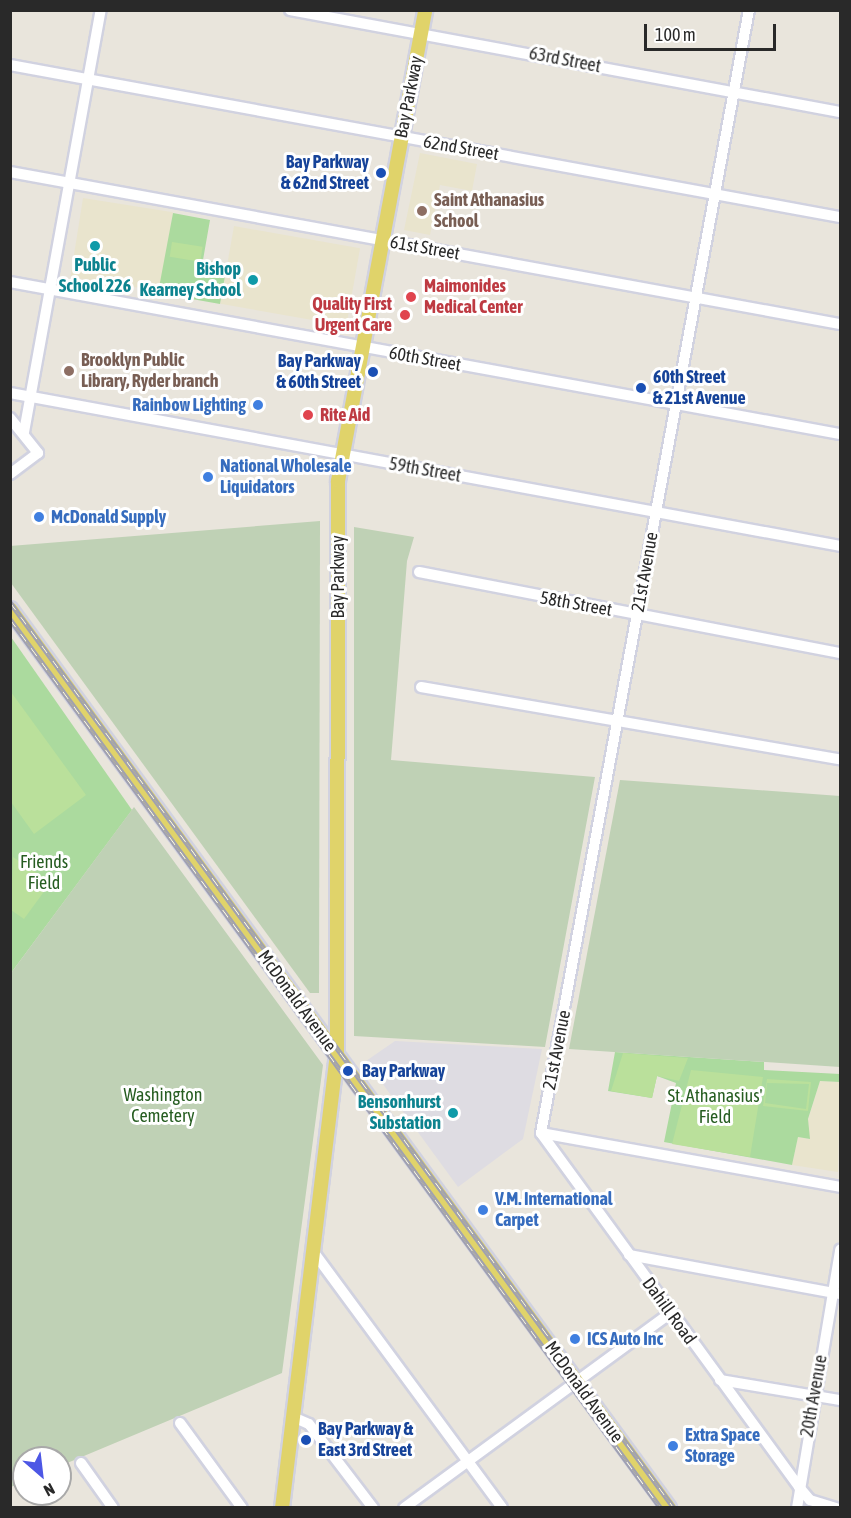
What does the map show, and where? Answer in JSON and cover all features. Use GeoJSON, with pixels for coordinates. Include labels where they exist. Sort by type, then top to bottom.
{"type":"FeatureCollection","features":[{"type":"Feature","properties":{"kind":"main road","name":"Bay Parkway"},"geometry":{"type":"LineString","coordinates":[[282,1508],[315,1254],[337,1056],[338,498],[343,454],[425,10]]}},
{"type":"Feature","properties":{"kind":"main road","name":"McDonald Avenue"},"geometry":{"type":"LineString","coordinates":[[10,609],[669,1508]]}},
{"type":"Feature","properties":{"kind":"street"},"geometry":{"type":"LineString","coordinates":[[24,432],[28,396],[101,10]]}},
{"type":"Feature","properties":{"kind":"street","name":"63rd Street"},"geometry":{"type":"LineString","coordinates":[[290,10],[840,112]]}},
{"type":"Feature","properties":{"kind":"street","name":"21st Avenue"},"geometry":{"type":"LineString","coordinates":[[541,1133],[749,10]]}},
{"type":"Feature","properties":{"kind":"street","name":"62nd Street"},"geometry":{"type":"LineString","coordinates":[[10,65],[840,218]]}},
{"type":"Feature","properties":{"kind":"street","name":"61st Street"},"geometry":{"type":"LineString","coordinates":[[10,172],[840,324]]}},
{"type":"Feature","properties":{"kind":"street","name":"60th Street"},"geometry":{"type":"LineString","coordinates":[[10,282],[840,434]]}},
{"type":"Feature","properties":{"kind":"street","name":"59th Street"},"geometry":{"type":"LineString","coordinates":[[10,393],[840,546]]}},
{"type":"Feature","properties":{"kind":"street"},"geometry":{"type":"LineString","coordinates":[[10,418],[24,432],[38,453],[10,474]]}},
{"type":"Feature","properties":{"kind":"street","name":"58th Street"},"geometry":{"type":"LineString","coordinates":[[419,572],[840,653]]}},
{"type":"Feature","properties":{"kind":"street"},"geometry":{"type":"LineString","coordinates":[[421,687],[618,719],[840,759]]}},
{"type":"Feature","properties":{"kind":"street"},"geometry":{"type":"LineString","coordinates":[[541,1133],[840,1187]]}},
{"type":"Feature","properties":{"kind":"street","name":"Dahill Road"},"geometry":{"type":"LineString","coordinates":[[541,1133],[799,1487],[819,1506]]}},
{"type":"Feature","properties":{"kind":"street","name":"20th Avenue"},"geometry":{"type":"LineString","coordinates":[[797,1508],[813,1395],[836,1293],[840,1250]]}},
{"type":"Feature","properties":{"kind":"street"},"geometry":{"type":"LineString","coordinates":[[315,1254],[502,1508]]}},
{"type":"Feature","properties":{"kind":"street"},"geometry":{"type":"LineString","coordinates":[[629,1255],[836,1293]]}},
{"type":"Feature","properties":{"kind":"street"},"geometry":{"type":"LineString","coordinates":[[404,1508],[670,1313]]}},
{"type":"Feature","properties":{"kind":"street"},"geometry":{"type":"LineString","coordinates":[[720,1380],[840,1400]]}},
{"type":"Feature","properties":{"kind":"street"},"geometry":{"type":"LineString","coordinates":[[293,1417],[309,1424],[373,1508]]}},
{"type":"Feature","properties":{"kind":"street"},"geometry":{"type":"LineString","coordinates":[[180,1423],[242,1508]]}},
{"type":"Feature","properties":{"kind":"street"},"geometry":{"type":"LineString","coordinates":[[81,1463],[113,1508]]}},
{"type":"Feature","properties":{"kind":"street"},"geometry":{"type":"LineString","coordinates":[[819,1506],[837,1508]]}},
{"type":"Feature","properties":{"kind":"shaded area","name":"Saint Athanasius School"},"geometry":{"type":"Polygon","coordinates":[[[420,153],[477,164],[472,191],[440,185],[430,235],[404,230],[420,153]]]}},
{"type":"Feature","properties":{"kind":"shaded area"},"geometry":{"type":"Polygon","coordinates":[[[83,198],[173,212],[160,291],[70,277],[83,198]]]}},
{"type":"Feature","properties":{"kind":"shaded area"},"geometry":{"type":"Polygon","coordinates":[[[234,226],[360,248],[346,326],[220,304],[234,226]]]}},
{"type":"Feature","properties":{"kind":"shaded area","name":"Bensonhurst Substation"},"geometry":{"type":"Polygon","coordinates":[[[395,1041],[542,1049],[523,1139],[458,1187],[366,1061],[395,1041]]]}},
{"type":"Feature","properties":{"kind":"shaded area"},"geometry":{"type":"Polygon","coordinates":[[[820,1081],[840,1082],[838,1172],[792,1165],[798,1137],[809,1139],[808,1120],[820,1081]]]}},
{"type":"Feature","properties":{"kind":"green space"},"geometry":{"type":"Polygon","coordinates":[[[173,213],[210,220],[203,260],[227,265],[220,304],[158,293],[173,213]]]}},
{"type":"Feature","properties":{"kind":"green space"},"geometry":{"type":"Polygon","coordinates":[[[172,242],[203,247],[200,262],[170,257],[172,242]]]}},
{"type":"Feature","properties":{"kind":"green space"},"geometry":{"type":"Polygon","coordinates":[[[320,521],[319,993],[310,993],[11,583],[10,546],[320,521]]]}},
{"type":"Feature","properties":{"kind":"green space"},"geometry":{"type":"Polygon","coordinates":[[[354,527],[414,537],[407,561],[391,760],[595,777],[545,1047],[354,1036],[354,527]]]}},
{"type":"Feature","properties":{"kind":"green space","name":"Friends Field"},"geometry":{"type":"Polygon","coordinates":[[[11,637],[132,810],[11,973],[11,637]]]}},
{"type":"Feature","properties":{"kind":"green space"},"geometry":{"type":"Polygon","coordinates":[[[11,692],[86,795],[34,834],[11,802],[11,692]]]}},
{"type":"Feature","properties":{"kind":"green space"},"geometry":{"type":"Polygon","coordinates":[[[620,780],[840,796],[840,1067],[569,1049],[620,780]]]}},
{"type":"Feature","properties":{"kind":"green space","name":"Washington Cemetery"},"geometry":{"type":"Polygon","coordinates":[[[134,807],[323,1065],[282,1373],[72,1461],[72,1446],[12,1446],[11,1487],[11,973],[134,807]]]}},
{"type":"Feature","properties":{"kind":"green space"},"geometry":{"type":"Polygon","coordinates":[[[13,857],[51,882],[24,919],[11,910],[13,857]]]}},
{"type":"Feature","properties":{"kind":"green space","name":"St. Athanasius' Field"},"geometry":{"type":"Polygon","coordinates":[[[615,1052],[764,1062],[764,1070],[840,1074],[840,1082],[820,1081],[808,1119],[810,1139],[798,1137],[792,1165],[664,1142],[676,1083],[657,1076],[652,1098],[608,1091],[615,1052]]]}},
{"type":"Feature","properties":{"kind":"green space"},"geometry":{"type":"Polygon","coordinates":[[[623,1053],[688,1058],[679,1081],[657,1076],[652,1098],[611,1091],[623,1053]]]}},
{"type":"Feature","properties":{"kind":"green space"},"geometry":{"type":"Polygon","coordinates":[[[691,1070],[763,1077],[750,1157],[672,1144],[691,1070]]]}},
{"type":"Feature","properties":{"kind":"green space"},"geometry":{"type":"Polygon","coordinates":[[[767,1079],[811,1082],[808,1111],[763,1106],[767,1079]],[[767,1083],[765,1103],[806,1109],[809,1084],[767,1083]]]}},
{"type":"Feature","properties":{"kind":"railway"},"geometry":{"type":"LineString","coordinates":[[10,602],[674,1508]]}},
{"type":"Feature","properties":{"kind":"railway"},"geometry":{"type":"LineString","coordinates":[[10,619],[661,1508]]}},
{"type":"Feature","properties":{"kind":"place","name":"Bay Parkway & 62nd Street"},"geometry":{"type":"Point","coordinates":[381,173]}},
{"type":"Feature","properties":{"kind":"place","name":"Saint Athanasius School"},"geometry":{"type":"Point","coordinates":[422,211]}},
{"type":"Feature","properties":{"kind":"place","name":"Public School 226"},"geometry":{"type":"Point","coordinates":[95,246]}},
{"type":"Feature","properties":{"kind":"place","name":"Bishop Kearney School"},"geometry":{"type":"Point","coordinates":[253,280]}},
{"type":"Feature","properties":{"kind":"place","name":"Maimonides Medical Center"},"geometry":{"type":"Point","coordinates":[411,297]}},
{"type":"Feature","properties":{"kind":"place","name":"Quality First Urgent Care"},"geometry":{"type":"Point","coordinates":[405,315]}},
{"type":"Feature","properties":{"kind":"place","name":"Brooklyn Public Library, Ryder branch"},"geometry":{"type":"Point","coordinates":[69,371]}},
{"type":"Feature","properties":{"kind":"place","name":"Bay Parkway & 60th Street"},"geometry":{"type":"Point","coordinates":[373,372]}},
{"type":"Feature","properties":{"kind":"place","name":"60th Street & 21st Avenue"},"geometry":{"type":"Point","coordinates":[641,388]}},
{"type":"Feature","properties":{"kind":"place","name":"Rainbow Lighting"},"geometry":{"type":"Point","coordinates":[258,405]}},
{"type":"Feature","properties":{"kind":"place","name":"Rite Aid"},"geometry":{"type":"Point","coordinates":[308,415]}},
{"type":"Feature","properties":{"kind":"place","name":"National Wholesale Liquidators"},"geometry":{"type":"Point","coordinates":[208,477]}},
{"type":"Feature","properties":{"kind":"place","name":"McDonald Supply"},"geometry":{"type":"Point","coordinates":[39,517]}},
{"type":"Feature","properties":{"kind":"place","name":"Bay Parkway"},"geometry":{"type":"Point","coordinates":[348,1071]}},
{"type":"Feature","properties":{"kind":"place","name":"Bensonhurst Substation"},"geometry":{"type":"Point","coordinates":[453,1113]}},
{"type":"Feature","properties":{"kind":"place","name":"V.M. International Carpet"},"geometry":{"type":"Point","coordinates":[483,1210]}},
{"type":"Feature","properties":{"kind":"place","name":"ICS Auto Inc"},"geometry":{"type":"Point","coordinates":[575,1339]}},
{"type":"Feature","properties":{"kind":"place","name":"Bay Parkway & East 3rd Street"},"geometry":{"type":"Point","coordinates":[306,1440]}},
{"type":"Feature","properties":{"kind":"place","name":"Extra Space Storage"},"geometry":{"type":"Point","coordinates":[673,1446]}}]}
